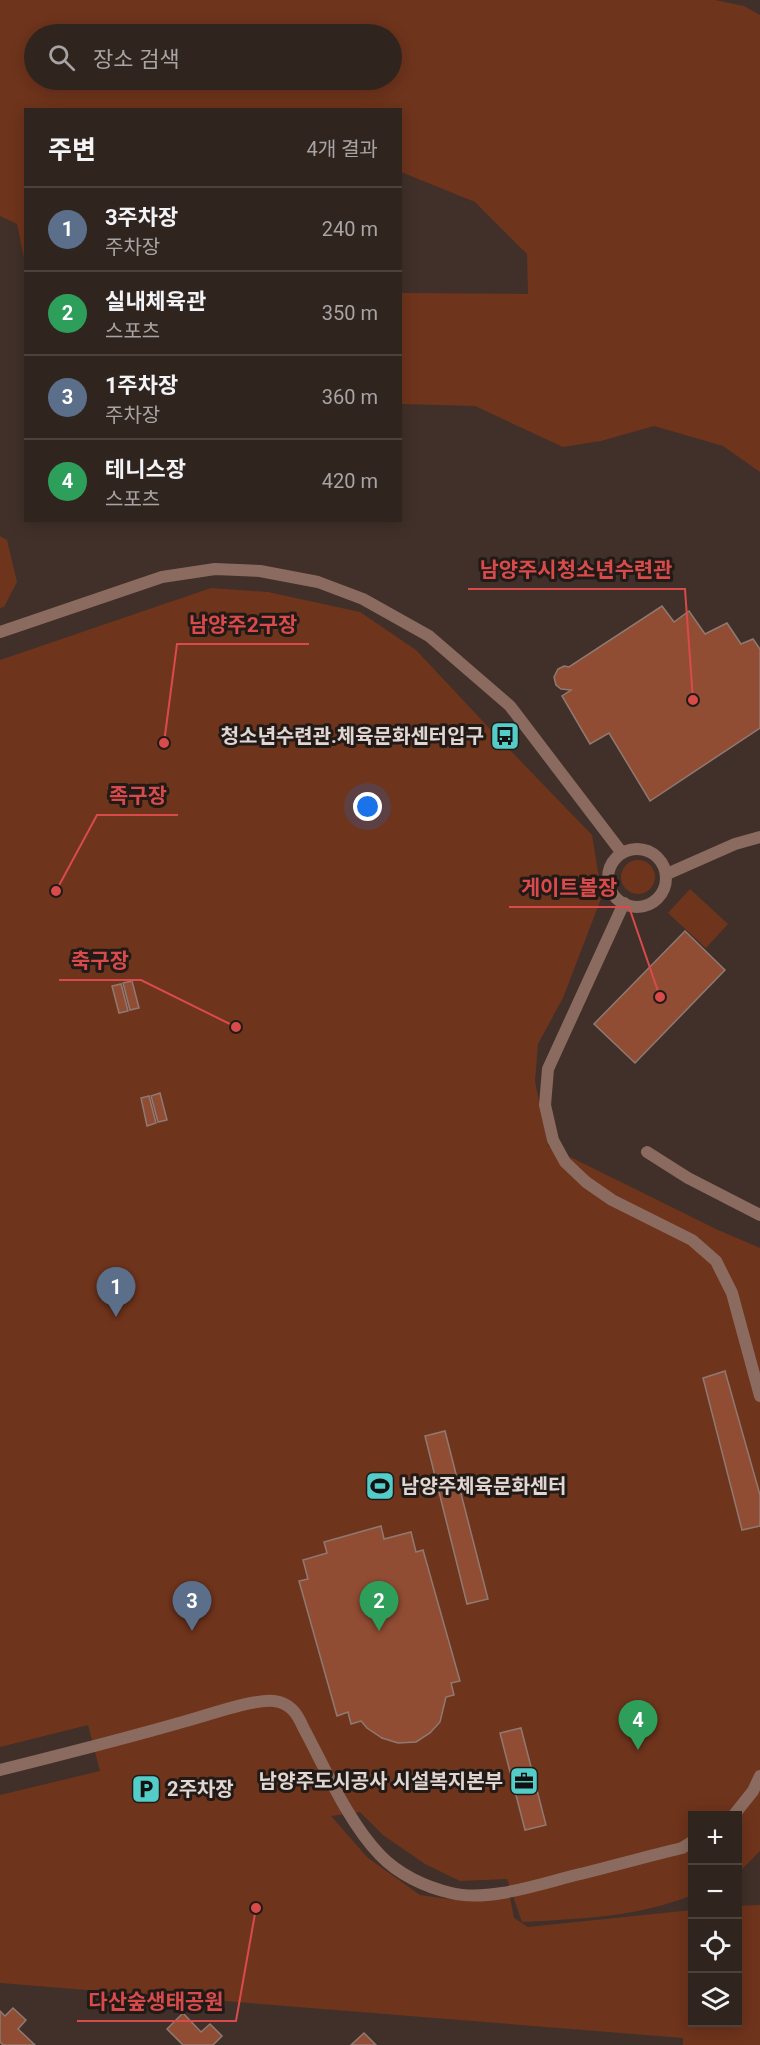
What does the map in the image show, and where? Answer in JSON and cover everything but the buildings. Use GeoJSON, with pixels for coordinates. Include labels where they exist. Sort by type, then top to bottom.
{"type":"FeatureCollection","features":[{"type":"Feature","properties":{"kind":"street"},"geometry":{"type":"LineString","coordinates":[[0,632],[162,577],[215,569],[260,571],[318,582],[363,599],[429,636],[510,706],[622,853]]}},
{"type":"Feature","properties":{"kind":"street"},"geometry":{"type":"LineString","coordinates":[[667,874],[735,844],[760,837]]}},
{"type":"Feature","properties":{"kind":"street"},"geometry":{"type":"LineString","coordinates":[[632,849],[651,852],[665,866],[667,874],[666,885],[656,901],[647,906],[638,907],[624,903],[614,895],[608,877],[615,859],[632,849]]}},
{"type":"Feature","properties":{"kind":"street"},"geometry":{"type":"LineString","coordinates":[[624,903],[548,1069],[545,1105],[553,1140],[566,1162],[586,1182],[612,1200],[692,1240],[716,1261],[732,1293],[760,1396]]}},
{"type":"Feature","properties":{"kind":"street"},"geometry":{"type":"LineString","coordinates":[[647,1152],[688,1178],[760,1215]]}},
{"type":"Feature","properties":{"kind":"street"},"geometry":{"type":"LineString","coordinates":[[0,1770],[234,1708],[273,1701],[286,1705],[297,1713],[362,1834],[380,1856],[396,1869],[420,1883],[453,1894],[482,1895],[516,1890],[688,1845]]}},
{"type":"Feature","properties":{"kind":"street"},"geometry":{"type":"LineString","coordinates":[[736,1811],[753,1791],[760,1776]]}},
{"type":"Feature","properties":{"kind":"shaded area"},"geometry":{"type":"Polygon","coordinates":[[[0,0],[715,0],[744,6],[760,15],[760,472],[723,446],[654,426],[601,441],[563,447],[475,406],[402,404],[402,293],[528,294],[527,254],[475,202],[402,172],[402,108],[24,108],[24,258],[17,224],[0,216],[0,0]]]}},
{"type":"Feature","properties":{"kind":"shaded area"},"geometry":{"type":"Polygon","coordinates":[[[0,536],[7,540],[17,582],[4,607],[0,608],[0,536]]]}},
{"type":"Feature","properties":{"kind":"shaded area","name":"남양주체육문화센터"},"geometry":{"type":"Polygon","coordinates":[[[211,588],[268,592],[360,612],[416,650],[592,835],[602,896],[563,998],[538,1044],[535,1081],[548,1146],[716,1229],[760,1248],[760,1851],[742,1869],[742,1811],[688,1811],[688,1896],[651,1908],[608,1916],[522,1922],[507,1879],[460,1881],[425,1864],[383,1835],[360,1812],[331,1816],[368,1858],[420,1895],[463,1901],[510,1897],[514,1918],[528,1927],[688,1910],[688,2027],[742,2027],[742,1906],[760,1905],[760,2045],[683,2045],[683,2038],[0,1983],[0,1795],[100,1771],[88,1725],[0,1747],[0,660],[211,588]]]}},
{"type":"Feature","properties":{"kind":"shaded area"},"geometry":{"type":"Polygon","coordinates":[[[638,860],[650,865],[655,877],[650,889],[638,894],[626,889],[621,877],[626,865],[638,860]]]}},
{"type":"Feature","properties":{"kind":"shaded area"},"geometry":{"type":"Polygon","coordinates":[[[690,889],[728,924],[706,948],[668,913],[690,889]]]}},
{"type":"Feature","properties":{"kind":"place","name":"남양주시청소년수련관"},"geometry":{"type":"Point","coordinates":[693,700]}},
{"type":"Feature","properties":{"kind":"place","name":"청소년수련관.체육문화센터입구"},"geometry":{"type":"Point","coordinates":[505,736]}},
{"type":"Feature","properties":{"kind":"place","name":"남양주2구장"},"geometry":{"type":"Point","coordinates":[164,743]}},
{"type":"Feature","properties":{"kind":"place","name":"족구장"},"geometry":{"type":"Point","coordinates":[56,891]}},
{"type":"Feature","properties":{"kind":"place","name":"게이트볼장"},"geometry":{"type":"Point","coordinates":[660,997]}},
{"type":"Feature","properties":{"kind":"place","name":"축구장"},"geometry":{"type":"Point","coordinates":[236,1027]}},
{"type":"Feature","properties":{"kind":"place","name":"3주차장"},"geometry":{"type":"Point","coordinates":[116,1317]}},
{"type":"Feature","properties":{"kind":"place","name":"남양주체육문화센터"},"geometry":{"type":"Point","coordinates":[380,1486]}},
{"type":"Feature","properties":{"kind":"place","name":"1주차장"},"geometry":{"type":"Point","coordinates":[192,1631]}},
{"type":"Feature","properties":{"kind":"place","name":"실내체육관"},"geometry":{"type":"Point","coordinates":[379,1631]}},
{"type":"Feature","properties":{"kind":"place","name":"테니스장"},"geometry":{"type":"Point","coordinates":[638,1750]}},
{"type":"Feature","properties":{"kind":"place","name":"남양주도시공사 시설복지본부"},"geometry":{"type":"Point","coordinates":[524,1781]}},
{"type":"Feature","properties":{"kind":"place","name":"2주차장"},"geometry":{"type":"Point","coordinates":[146,1789]}},
{"type":"Feature","properties":{"kind":"place","name":"다산숲생태공원"},"geometry":{"type":"Point","coordinates":[256,1908]}}]}
